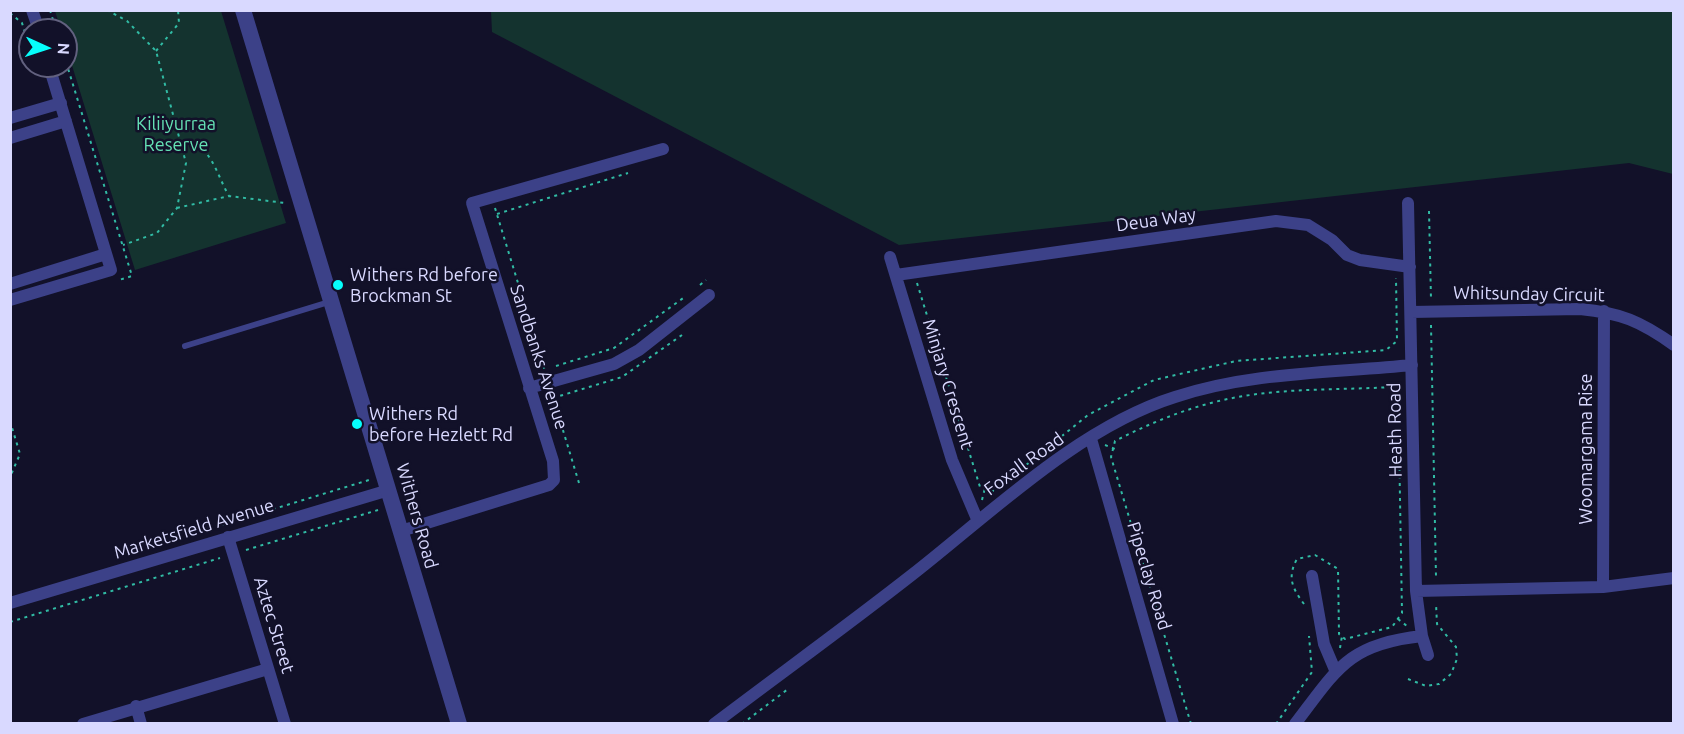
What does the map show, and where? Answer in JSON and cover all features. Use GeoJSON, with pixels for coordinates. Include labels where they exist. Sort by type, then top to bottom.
{"type":"FeatureCollection","features":[{"type":"Feature","properties":{"kind":"street","name":"Withers Road"},"geometry":{"type":"LineString","coordinates":[[243,10],[459,723]]}},
{"type":"Feature","properties":{"kind":"street"},"geometry":{"type":"LineString","coordinates":[[10,300],[111,270],[53,78]]}},
{"type":"Feature","properties":{"kind":"street"},"geometry":{"type":"LineString","coordinates":[[10,118],[60,103]]}},
{"type":"Feature","properties":{"kind":"street"},"geometry":{"type":"LineString","coordinates":[[10,138],[66,121]]}},
{"type":"Feature","properties":{"kind":"street"},"geometry":{"type":"LineString","coordinates":[[491,197],[663,148]]}},
{"type":"Feature","properties":{"kind":"street","name":"Sandbanks Avenue"},"geometry":{"type":"LineString","coordinates":[[400,531],[549,486],[554,480],[556,471],[472,203],[491,197]]}},
{"type":"Feature","properties":{"kind":"street","name":"Heath Road"},"geometry":{"type":"LineString","coordinates":[[1408,202],[1416,591],[1422,636],[1428,655]]}},
{"type":"Feature","properties":{"kind":"street","name":"Deua Way"},"geometry":{"type":"LineString","coordinates":[[896,275],[1276,221],[1308,225],[1332,240],[1347,255],[1360,260],[1410,267]]}},
{"type":"Feature","properties":{"kind":"street"},"geometry":{"type":"LineString","coordinates":[[10,284],[106,254]]}},
{"type":"Feature","properties":{"kind":"street","name":"Minjary Crescent"},"geometry":{"type":"LineString","coordinates":[[890,257],[952,460],[978,519]]}},
{"type":"Feature","properties":{"kind":"street"},"geometry":{"type":"LineString","coordinates":[[529,388],[614,364],[639,350],[709,295]]}},
{"type":"Feature","properties":{"kind":"street","name":"Whitsunday Circuit"},"geometry":{"type":"LineString","coordinates":[[1411,312],[1580,309],[1605,311],[1623,315],[1674,345]]}},
{"type":"Feature","properties":{"kind":"street","name":"Woomargama Rise"},"geometry":{"type":"LineString","coordinates":[[1603,587],[1605,311]]}},
{"type":"Feature","properties":{"kind":"street","name":"Foxall Road"},"geometry":{"type":"LineString","coordinates":[[714,723],[914,573],[978,519],[1091,439],[1135,413],[1216,384],[1412,365]]}},
{"type":"Feature","properties":{"kind":"street","name":"Pipeclay Road"},"geometry":{"type":"LineString","coordinates":[[1091,439],[1173,723]]}},
{"type":"Feature","properties":{"kind":"street","name":"Marketsfield Avenue"},"geometry":{"type":"LineString","coordinates":[[10,603],[389,490]]}},
{"type":"Feature","properties":{"kind":"street","name":"Aztec Street"},"geometry":{"type":"LineString","coordinates":[[228,537],[285,723]]}},
{"type":"Feature","properties":{"kind":"street"},"geometry":{"type":"LineString","coordinates":[[1312,576],[1324,644],[1335,670]]}},
{"type":"Feature","properties":{"kind":"street"},"geometry":{"type":"LineString","coordinates":[[1416,591],[1603,587],[1674,578]]}},
{"type":"Feature","properties":{"kind":"street"},"geometry":{"type":"LineString","coordinates":[[1296,723],[1335,670],[1347,660],[1380,644],[1422,636]]}},
{"type":"Feature","properties":{"kind":"street"},"geometry":{"type":"LineString","coordinates":[[83,723],[268,669]]}},
{"type":"Feature","properties":{"kind":"street"},"geometry":{"type":"LineString","coordinates":[[136,706],[141,723]]}},
{"type":"Feature","properties":{"kind":"lane"},"geometry":{"type":"LineString","coordinates":[[185,346],[332,301]]}},
{"type":"Feature","properties":{"kind":"path"},"geometry":{"type":"LineString","coordinates":[[107,10],[127,21],[156,51],[186,163],[177,208],[157,233],[123,246]]}},
{"type":"Feature","properties":{"kind":"path"},"geometry":{"type":"LineString","coordinates":[[156,51],[179,23],[178,10]]}},
{"type":"Feature","properties":{"kind":"path"},"geometry":{"type":"LineString","coordinates":[[71,78],[132,276]]}},
{"type":"Feature","properties":{"kind":"path"},"geometry":{"type":"LineString","coordinates":[[182,146],[198,144],[209,153],[217,177],[229,196]]}},
{"type":"Feature","properties":{"kind":"path"},"geometry":{"type":"LineString","coordinates":[[496,214],[628,173]]}},
{"type":"Feature","properties":{"kind":"path"},"geometry":{"type":"LineString","coordinates":[[177,208],[229,196],[285,203]]}},
{"type":"Feature","properties":{"kind":"path"},"geometry":{"type":"LineString","coordinates":[[491,197],[579,483]]}},
{"type":"Feature","properties":{"kind":"path"},"geometry":{"type":"LineString","coordinates":[[1408,680],[1426,686],[1439,684],[1451,674],[1457,659],[1456,646],[1437,624],[1430,211]]}},
{"type":"Feature","properties":{"kind":"path"},"geometry":{"type":"LineString","coordinates":[[1010,478],[1088,414],[1155,380],[1236,361],[1386,350],[1397,341],[1395,265]]}},
{"type":"Feature","properties":{"kind":"path"},"geometry":{"type":"LineString","coordinates":[[918,271],[917,284],[980,487],[993,492],[1002,484]]}},
{"type":"Feature","properties":{"kind":"path"},"geometry":{"type":"LineString","coordinates":[[698,287],[706,280]]}},
{"type":"Feature","properties":{"kind":"path"},"geometry":{"type":"LineString","coordinates":[[544,370],[614,348],[689,293]]}},
{"type":"Feature","properties":{"kind":"path"},"geometry":{"type":"LineString","coordinates":[[1191,723],[1111,457],[1115,441],[1142,427],[1195,407],[1245,396],[1391,387],[1398,396]]}},
{"type":"Feature","properties":{"kind":"path"},"geometry":{"type":"LineString","coordinates":[[10,421],[20,454],[10,477]]}},
{"type":"Feature","properties":{"kind":"path"},"geometry":{"type":"LineString","coordinates":[[1306,606],[1291,583],[1292,569],[1297,559],[1315,555],[1338,569],[1339,634],[1346,639],[1392,627],[1402,613],[1399,431]]}},
{"type":"Feature","properties":{"kind":"path"},"geometry":{"type":"LineString","coordinates":[[156,545],[369,480]]}},
{"type":"Feature","properties":{"kind":"path"},"geometry":{"type":"LineString","coordinates":[[10,622],[378,510]]}},
{"type":"Feature","properties":{"kind":"path"},"geometry":{"type":"LineString","coordinates":[[1276,723],[1312,672],[1308,629]]}},
{"type":"Feature","properties":{"kind":"path"},"geometry":{"type":"LineString","coordinates":[[742,723],[788,689]]}},
{"type":"Feature","properties":{"kind":"green space","name":"Kiliiyurraa Reserve"},"geometry":{"type":"Polygon","coordinates":[[[55,11],[221,11],[286,223],[135,270],[76,78],[78,78],[78,18],[57,18],[55,11]]]}},
{"type":"Feature","properties":{"kind":"green space"},"geometry":{"type":"Polygon","coordinates":[[[491,11],[1673,11],[1673,174],[1629,163],[899,245],[492,32],[491,11]]]}},
{"type":"Feature","properties":{"kind":"place","name":"Withers Rd before Brockman St"},"geometry":{"type":"Point","coordinates":[338,285]}},
{"type":"Feature","properties":{"kind":"place","name":"Withers Rd before Hezlett Rd"},"geometry":{"type":"Point","coordinates":[357,424]}}]}
